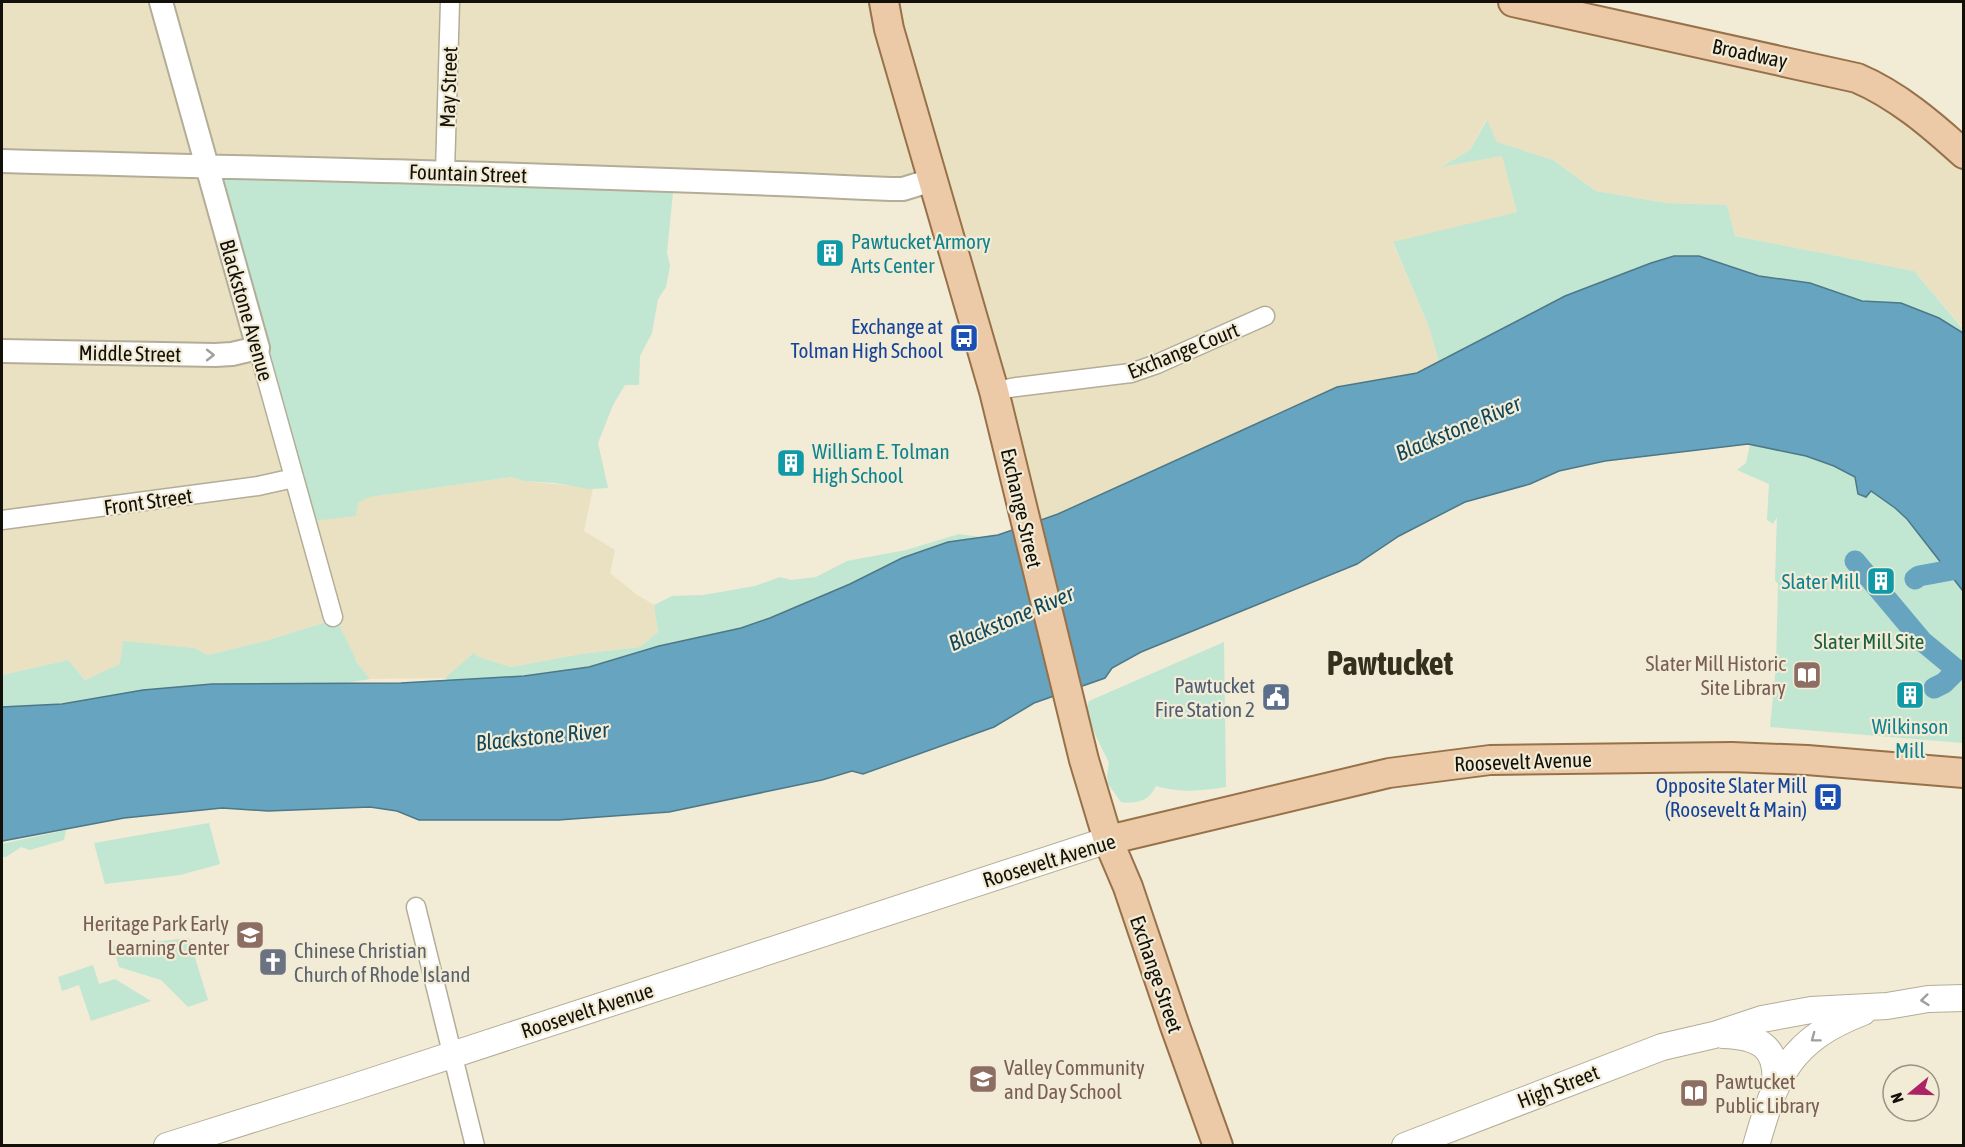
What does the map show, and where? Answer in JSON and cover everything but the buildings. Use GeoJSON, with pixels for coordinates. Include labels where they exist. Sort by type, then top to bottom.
{"type":"FeatureCollection","features":[{"type":"Feature","properties":{"kind":"main road","name":"Exchange Street"},"geometry":{"type":"LineString","coordinates":[[884,2],[889,29],[994,392],[1069,705],[1108,840],[1128,887],[1218,1146]]}},
{"type":"Feature","properties":{"kind":"main road","name":"Broadway"},"geometry":{"type":"LineString","coordinates":[[1513,2],[1857,78],[1876,86],[1896,99],[1964,154]]}},
{"type":"Feature","properties":{"kind":"main road","name":"Roosevelt Avenue"},"geometry":{"type":"LineString","coordinates":[[168,1146],[1108,840],[1389,773],[1490,760],[1732,757],[1807,760],[1964,773]]}},
{"type":"Feature","properties":{"kind":"main road","name":"High Street"},"geometry":{"type":"LineString","coordinates":[[1405,1146],[1636,1056],[1662,1047],[1714,1035],[1761,1019],[1811,1010],[1887,1006],[1928,999],[1964,998]]}},
{"type":"Feature","properties":{"kind":"main road"},"geometry":{"type":"LineString","coordinates":[[1756,1146],[1775,1086],[1789,1062],[1810,1042],[1850,1017],[1887,1006]]}},
{"type":"Feature","properties":{"kind":"main road","name":"High Street"},"geometry":{"type":"LineString","coordinates":[[1714,1035],[1748,1037],[1766,1045],[1775,1069],[1775,1086]]}},
{"type":"Feature","properties":{"kind":"street","name":"Blackstone Avenue"},"geometry":{"type":"LineString","coordinates":[[160,2],[333,618]]}},
{"type":"Feature","properties":{"kind":"street","name":"May Street"},"geometry":{"type":"LineString","coordinates":[[445,172],[450,2]]}},
{"type":"Feature","properties":{"kind":"street","name":"Fountain Street"},"geometry":{"type":"LineString","coordinates":[[2,161],[445,172],[891,189],[903,189],[932,180]]}},
{"type":"Feature","properties":{"kind":"street","name":"Exchange Court"},"geometry":{"type":"LineString","coordinates":[[994,392],[1016,387],[1131,373],[1157,364],[1265,316]]}},
{"type":"Feature","properties":{"kind":"street","name":"Middle Street"},"geometry":{"type":"LineString","coordinates":[[2,351],[215,355],[258,348]]}},
{"type":"Feature","properties":{"kind":"street","name":"Front Street"},"geometry":{"type":"LineString","coordinates":[[2,520],[265,485],[294,478]]}},
{"type":"Feature","properties":{"kind":"street"},"geometry":{"type":"LineString","coordinates":[[416,907],[475,1146]]}},
{"type":"Feature","properties":{"kind":"shaded area"},"geometry":{"type":"Polygon","coordinates":[[[2,2],[1575,2],[1869,75],[1963,148],[1964,329],[1914,271],[1735,236],[1727,205],[1666,203],[1596,191],[1553,160],[1496,142],[1486,120],[1470,150],[1442,166],[1502,156],[1517,212],[1393,243],[1429,327],[1439,362],[1356,408],[1040,535],[941,186],[682,181],[358,503],[368,497],[511,477],[524,481],[593,488],[584,531],[615,550],[610,573],[654,605],[658,632],[640,647],[581,654],[511,667],[474,654],[445,678],[370,679],[355,660],[335,619],[265,641],[208,655],[194,648],[123,642],[121,664],[85,680],[68,660],[2,675],[2,2]]]}},
{"type":"Feature","properties":{"kind":"green space"},"geometry":{"type":"Polygon","coordinates":[[[1487,120],[1497,142],[1553,160],[1596,191],[1666,203],[1727,205],[1735,236],[1914,271],[1963,329],[1963,342],[1439,362],[1429,327],[1393,242],[1517,212],[1502,156],[1441,167],[1470,150],[1487,120]]]}},
{"type":"Feature","properties":{"kind":"green space"},"geometry":{"type":"Polygon","coordinates":[[[218,170],[674,183],[667,252],[670,266],[666,287],[658,299],[652,333],[640,356],[639,385],[625,385],[613,405],[598,443],[608,488],[589,489],[555,483],[524,481],[511,477],[369,497],[358,503],[356,516],[312,521],[218,170]]]}},
{"type":"Feature","properties":{"kind":"green space","name":"Slater Mill Site"},"geometry":{"type":"Polygon","coordinates":[[[1750,444],[1806,456],[1834,466],[1855,477],[1907,519],[1963,591],[1963,743],[1770,727],[1776,666],[1777,517],[1773,524],[1767,520],[1769,484],[1737,470],[1746,463],[1750,444]]]}},
{"type":"Feature","properties":{"kind":"green space"},"geometry":{"type":"Polygon","coordinates":[[[1029,524],[628,681],[458,686],[445,678],[474,653],[479,657],[511,667],[581,654],[640,647],[658,632],[654,605],[672,596],[703,595],[755,586],[780,577],[791,580],[816,577],[847,561],[906,550],[959,534],[987,538],[1029,524]]]}},
{"type":"Feature","properties":{"kind":"green space"},"geometry":{"type":"Polygon","coordinates":[[[336,619],[355,660],[370,679],[2,739],[2,675],[68,660],[85,680],[120,664],[123,641],[194,648],[208,655],[265,641],[336,619]]]}},
{"type":"Feature","properties":{"kind":"green space"},"geometry":{"type":"Polygon","coordinates":[[[1224,642],[1226,787],[1191,791],[1156,786],[1150,795],[1142,800],[1121,802],[1108,784],[1109,763],[1090,721],[1087,707],[1089,701],[1224,642]]]}},
{"type":"Feature","properties":{"kind":"green space"},"geometry":{"type":"Polygon","coordinates":[[[209,823],[220,864],[180,875],[105,884],[94,843],[209,823]]]}},
{"type":"Feature","properties":{"kind":"green space"},"geometry":{"type":"Polygon","coordinates":[[[66,830],[64,840],[30,850],[21,847],[6,857],[2,857],[2,844],[66,830]]]}},
{"type":"Feature","properties":{"kind":"green space"},"geometry":{"type":"Polygon","coordinates":[[[189,938],[208,1000],[188,1007],[161,980],[119,967],[113,946],[189,938]]]}},
{"type":"Feature","properties":{"kind":"green space"},"geometry":{"type":"Polygon","coordinates":[[[93,965],[99,984],[115,979],[151,1001],[91,1021],[79,985],[62,991],[58,977],[93,965]]]}},
{"type":"Feature","properties":{"kind":"water","name":"Blackstone River"},"geometry":{"type":"Polygon","coordinates":[[[1674,256],[1699,256],[1759,276],[1810,283],[1862,301],[1901,303],[1939,318],[1963,333],[1963,591],[1907,519],[1871,491],[1866,497],[1858,494],[1855,477],[1834,466],[1806,456],[1748,444],[1605,461],[1559,471],[1530,484],[1465,502],[1399,536],[1357,564],[1141,652],[1112,668],[1105,678],[1034,703],[994,727],[863,774],[852,771],[822,780],[669,812],[558,820],[419,820],[397,811],[370,807],[268,811],[222,808],[124,818],[2,841],[2,707],[62,704],[143,690],[212,684],[401,683],[524,676],[589,667],[659,646],[741,628],[850,584],[902,558],[948,542],[998,535],[1058,514],[1337,387],[1417,373],[1565,296],[1674,256]]]}},
{"type":"Feature","properties":{"kind":"waterway"},"geometry":{"type":"LineString","coordinates":[[1855,561],[1922,641],[1957,670],[1944,683],[1934,688]]}},
{"type":"Feature","properties":{"kind":"waterway"},"geometry":{"type":"LineString","coordinates":[[1915,579],[1919,576],[1957,569],[1964,565]]}},
{"type":"Feature","properties":{"kind":"place","name":"Pawtucket Armory Arts Center"},"geometry":{"type":"Point","coordinates":[830,253]}},
{"type":"Feature","properties":{"kind":"place","name":"Exchange at Tolman High School"},"geometry":{"type":"Point","coordinates":[964,338]}},
{"type":"Feature","properties":{"kind":"place","name":"William E. Tolman High School"},"geometry":{"type":"Point","coordinates":[791,463]}},
{"type":"Feature","properties":{"kind":"place","name":"Slater Mill"},"geometry":{"type":"Point","coordinates":[1881,581]}},
{"type":"Feature","properties":{"kind":"place","name":"Slater Mill Historic Site Library"},"geometry":{"type":"Point","coordinates":[1807,675]}},
{"type":"Feature","properties":{"kind":"place","name":"Wilkinson Mill"},"geometry":{"type":"Point","coordinates":[1910,695]}},
{"type":"Feature","properties":{"kind":"place","name":"Pawtucket Fire Station 2"},"geometry":{"type":"Point","coordinates":[1276,697]}},
{"type":"Feature","properties":{"kind":"place","name":"Opposite Slater Mill (Roosevelt & Main)"},"geometry":{"type":"Point","coordinates":[1828,797]}},
{"type":"Feature","properties":{"kind":"place","name":"Heritage Park Early Learning Center"},"geometry":{"type":"Point","coordinates":[250,935]}},
{"type":"Feature","properties":{"kind":"place","name":"Chinese Christian Church of Rhode Island"},"geometry":{"type":"Point","coordinates":[273,962]}},
{"type":"Feature","properties":{"kind":"place","name":"Valley Community and Day School"},"geometry":{"type":"Point","coordinates":[983,1079]}},
{"type":"Feature","properties":{"kind":"place","name":"Pawtucket Public Library"},"geometry":{"type":"Point","coordinates":[1694,1093]}},
{"type":"Feature","properties":{"kind":"district","name":"Pawtucket"},"geometry":{"type":"Point","coordinates":[1390,663]}}]}
